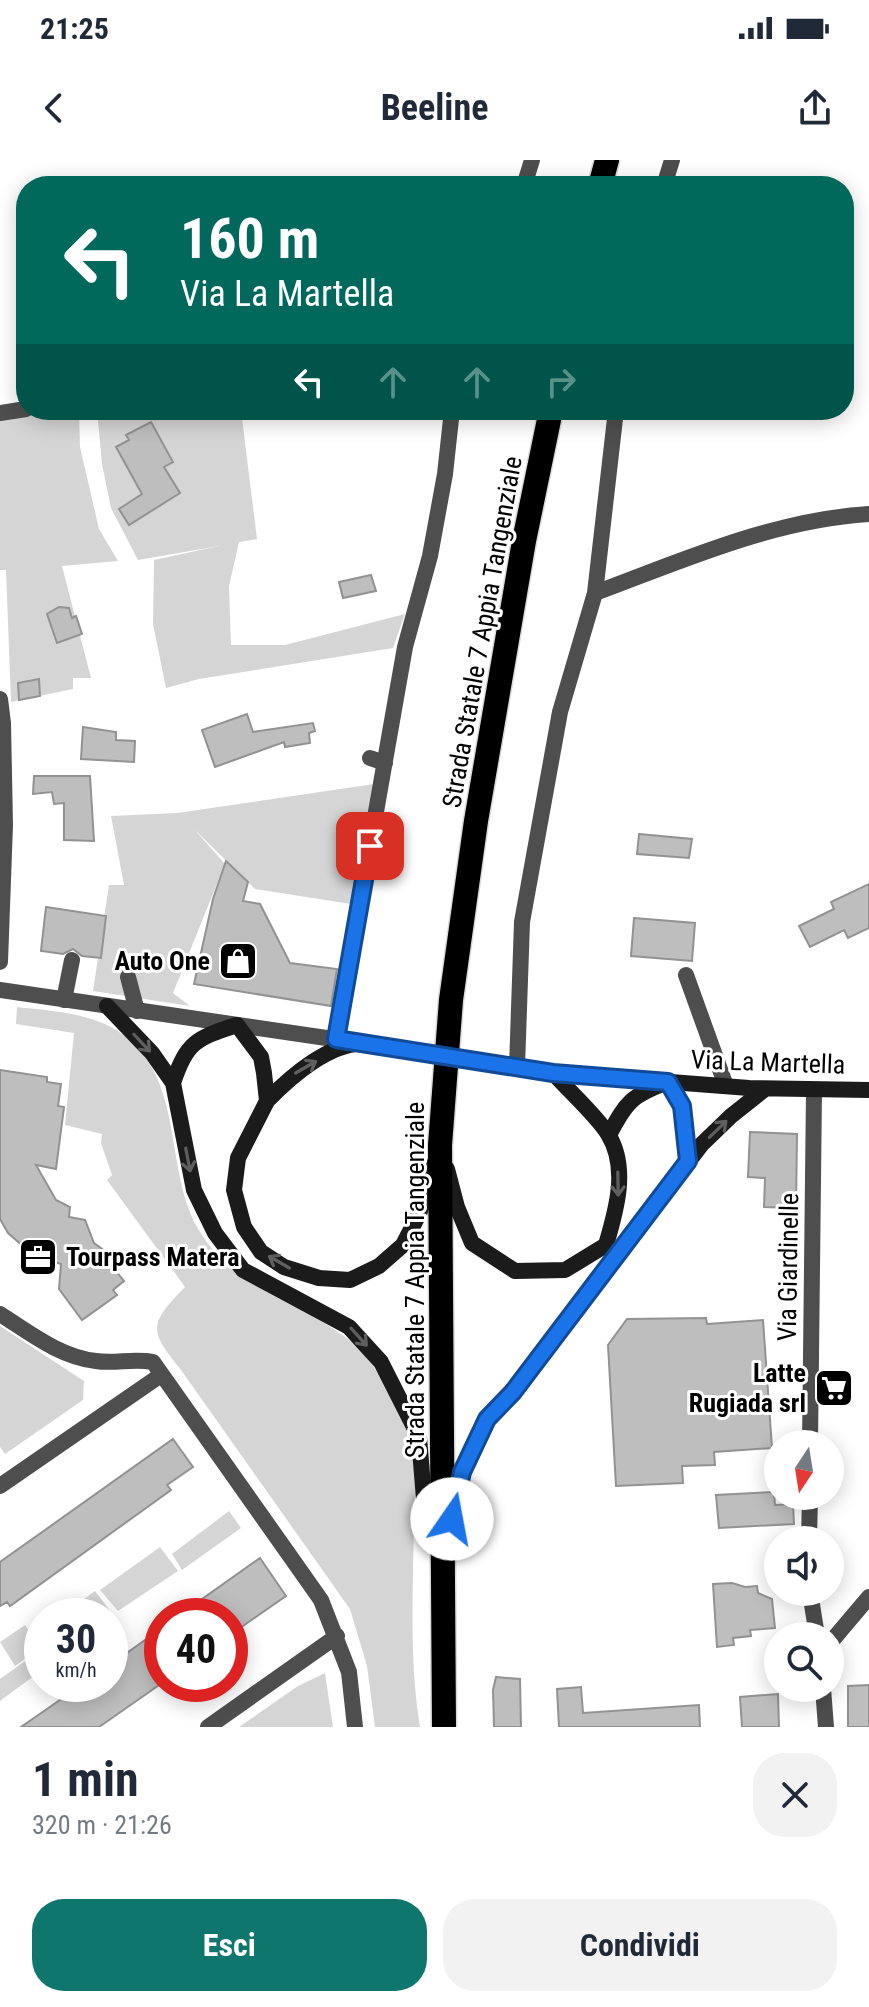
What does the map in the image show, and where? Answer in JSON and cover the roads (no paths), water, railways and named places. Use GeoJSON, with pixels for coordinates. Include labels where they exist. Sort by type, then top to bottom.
{"type":"FeatureCollection","features":[{"type":"Feature","properties":{"kind":"highway","name":"Strada Statale 7 Appia Tangenziale"},"geometry":{"type":"LineString","coordinates":[[444,1727],[440,1145],[451,1000],[476,821],[524,541],[549,420]]}},
{"type":"Feature","properties":{"kind":"street"},"geometry":{"type":"LineString","coordinates":[[440,1145],[419,1214],[403,1245],[379,1266],[350,1280],[319,1278],[284,1267],[261,1252],[244,1227],[234,1190],[238,1158],[267,1101],[294,1074],[352,1042],[377,760],[430,556],[451,420]]}},
{"type":"Feature","properties":{"kind":"street"},"geometry":{"type":"LineString","coordinates":[[510,1066],[522,922],[560,712],[595,593],[615,420]]}},
{"type":"Feature","properties":{"kind":"street"},"geometry":{"type":"LineString","coordinates":[[595,593],[761,532],[836,516],[869,514]]}},
{"type":"Feature","properties":{"kind":"street"},"geometry":{"type":"LineString","coordinates":[[0,699],[5,825],[0,962]]}},
{"type":"Feature","properties":{"kind":"street"},"geometry":{"type":"LineString","coordinates":[[64,1000],[72,960]]}},
{"type":"Feature","properties":{"kind":"street"},"geometry":{"type":"LineString","coordinates":[[686,975],[726,1086]]}},
{"type":"Feature","properties":{"kind":"street"},"geometry":{"type":"LineString","coordinates":[[128,977],[137,1011]]}},
{"type":"Feature","properties":{"kind":"street"},"geometry":{"type":"LineString","coordinates":[[0,1007],[8,991]]}},
{"type":"Feature","properties":{"kind":"street","name":"Via La Martella"},"geometry":{"type":"LineString","coordinates":[[8,991],[553,1073],[765,1089],[869,1090]]}},
{"type":"Feature","properties":{"kind":"street"},"geometry":{"type":"LineString","coordinates":[[107,1006],[152,1053],[173,1083],[194,1190],[215,1233],[243,1270],[349,1327],[381,1362],[419,1437],[425,1512],[443,1567]]}},
{"type":"Feature","properties":{"kind":"street"},"geometry":{"type":"LineString","coordinates":[[173,1083],[183,1054],[204,1035],[237,1025],[261,1057],[267,1101]]}},
{"type":"Feature","properties":{"kind":"street"},"geometry":{"type":"LineString","coordinates":[[440,1145],[457,1207],[472,1243],[515,1271],[565,1270],[606,1245],[619,1203],[618,1167],[609,1135],[553,1073]]}},
{"type":"Feature","properties":{"kind":"street"},"geometry":{"type":"LineString","coordinates":[[609,1135],[622,1110],[641,1092],[668,1082],[682,1106],[688,1161]]}},
{"type":"Feature","properties":{"kind":"street"},"geometry":{"type":"LineString","coordinates":[[443,1567],[462,1472],[487,1419],[513,1392],[688,1161],[731,1116],[765,1089]]}},
{"type":"Feature","properties":{"kind":"street","name":"Via Giardinelle"},"geometry":{"type":"LineString","coordinates":[[810,1430],[814,1091]]}},
{"type":"Feature","properties":{"kind":"street"},"geometry":{"type":"LineString","coordinates":[[0,1314],[68,1356],[99,1362],[136,1358],[153,1362],[321,1600],[349,1672],[355,1727]]}},
{"type":"Feature","properties":{"kind":"street"},"geometry":{"type":"LineString","coordinates":[[0,1486],[161,1375]]}},
{"type":"Feature","properties":{"kind":"street"},"geometry":{"type":"LineString","coordinates":[[844,1626],[869,1597]]}},
{"type":"Feature","properties":{"kind":"street"},"geometry":{"type":"LineString","coordinates":[[208,1727],[337,1636]]}},
{"type":"Feature","properties":{"kind":"street"},"geometry":{"type":"LineString","coordinates":[[824,1702],[826,1727]]}},
{"type":"Feature","properties":{"kind":"place","name":"Auto One"},"geometry":{"type":"Point","coordinates":[238,961]}},
{"type":"Feature","properties":{"kind":"place","name":"Tourpass Matera"},"geometry":{"type":"Point","coordinates":[38,1257]}},
{"type":"Feature","properties":{"kind":"place","name":"Latte Rugiada srl"},"geometry":{"type":"Point","coordinates":[834,1388]}}]}
